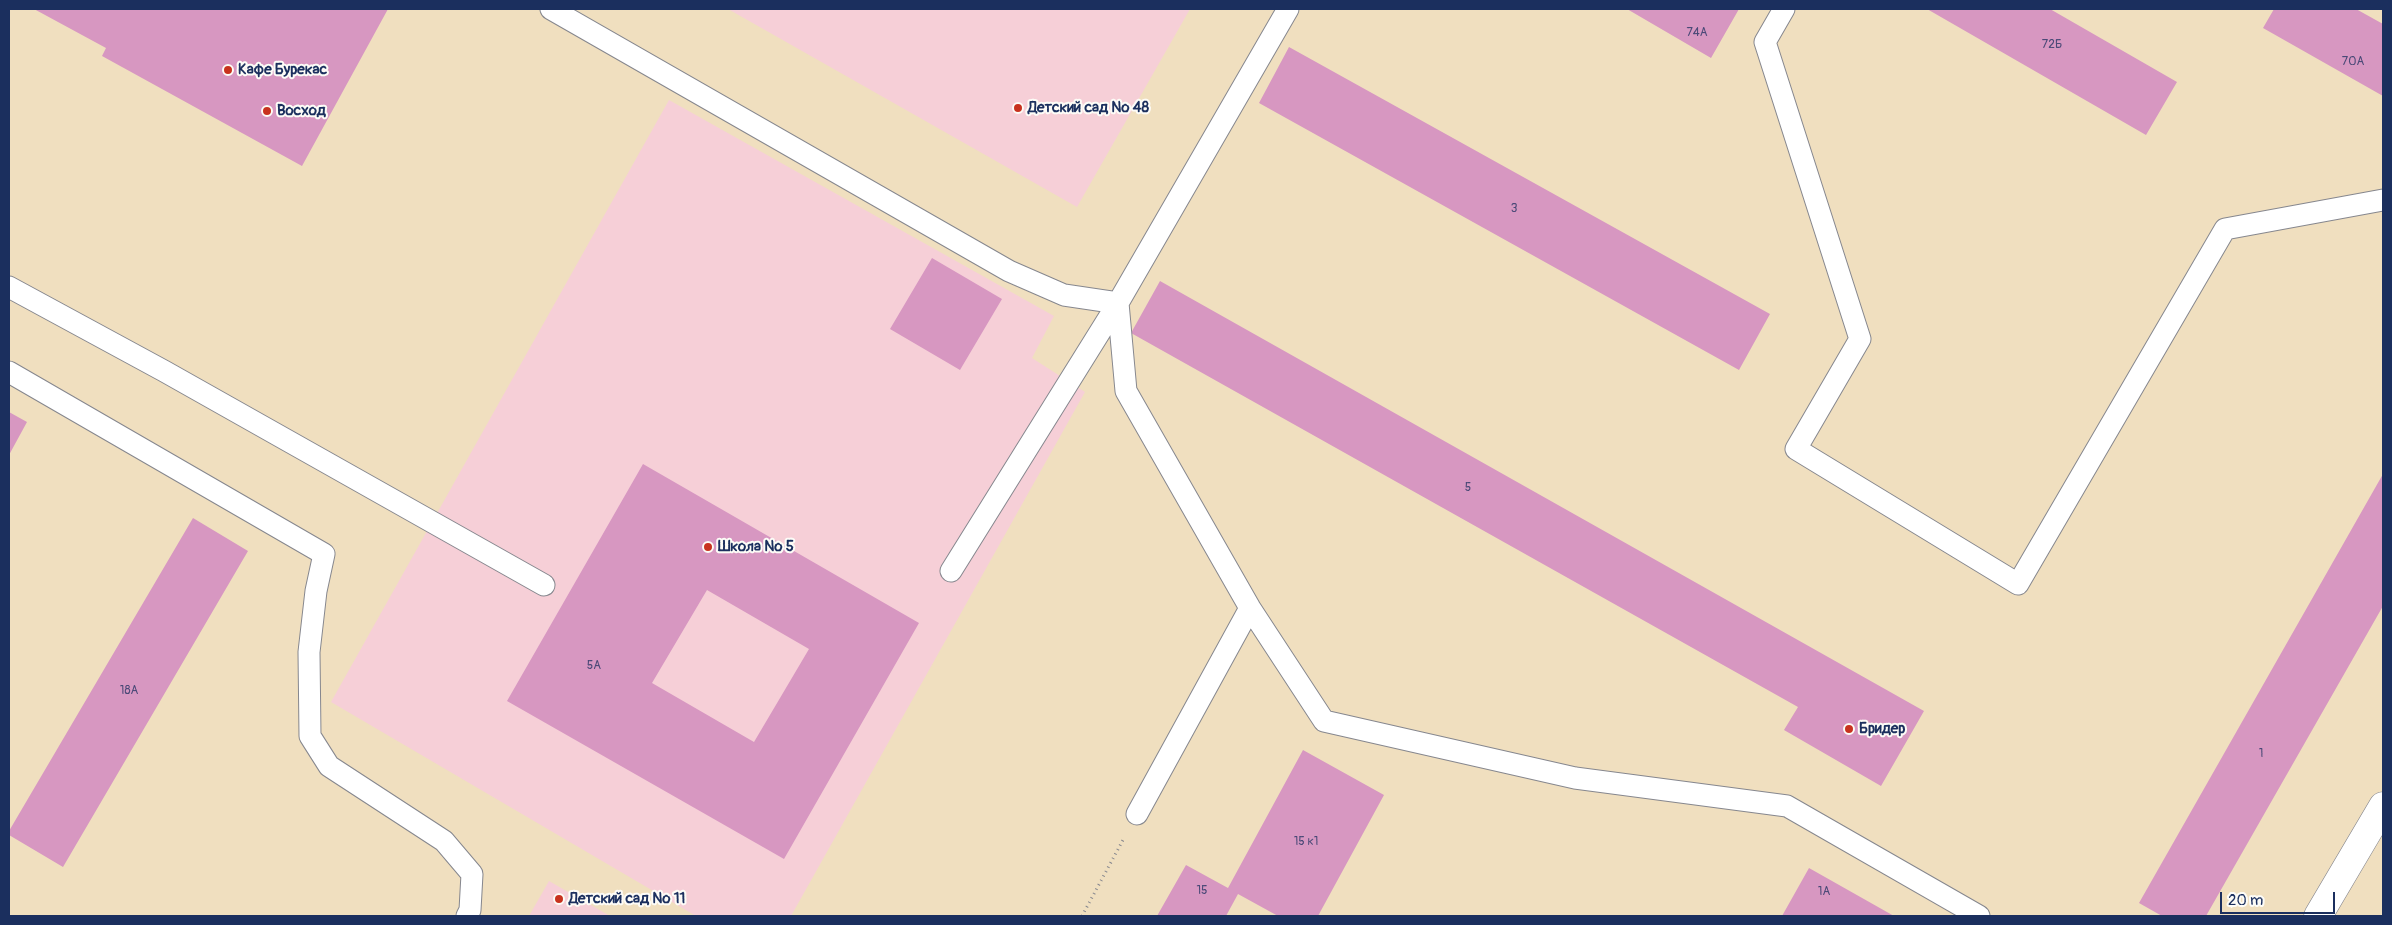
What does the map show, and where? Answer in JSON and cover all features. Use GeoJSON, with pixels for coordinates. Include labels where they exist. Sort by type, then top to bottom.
{"type":"FeatureCollection","features":[{"type":"Feature","properties":{"kind":"main road"},"geometry":{"type":"LineString","coordinates":[[2318,916],[2383,806]]}},
{"type":"Feature","properties":{"kind":"lane"},"geometry":{"type":"LineString","coordinates":[[550,9],[1009,271],[1064,295],[1118,303]]}},
{"type":"Feature","properties":{"kind":"lane"},"geometry":{"type":"LineString","coordinates":[[951,571],[1118,303],[1288,9]]}},
{"type":"Feature","properties":{"kind":"lane"},"geometry":{"type":"LineString","coordinates":[[1784,9],[1765,42],[1860,339],[1796,449],[2018,584],[2226,229],[2383,200]]}},
{"type":"Feature","properties":{"kind":"lane"},"geometry":{"type":"LineString","coordinates":[[9,287],[164,371],[544,585]]}},
{"type":"Feature","properties":{"kind":"lane"},"geometry":{"type":"LineString","coordinates":[[1118,303],[1126,391],[1250,608],[1324,721],[1575,778],[1787,806],[1979,916]]}},
{"type":"Feature","properties":{"kind":"lane"},"geometry":{"type":"LineString","coordinates":[[9,372],[324,554],[316,591],[309,652],[310,736],[329,766],[444,840],[472,874],[470,910],[467,916]]}},
{"type":"Feature","properties":{"kind":"lane"},"geometry":{"type":"LineString","coordinates":[[1137,814],[1250,608]]}},
{"type":"Feature","properties":{"kind":"path"},"geometry":{"type":"LineString","coordinates":[[1082,916],[1137,814]]}},
{"type":"Feature","properties":{"kind":"shaded area","name":"Детский сад № 48"},"geometry":{"type":"Polygon","coordinates":[[[728,9],[1190,9],[1077,207],[728,9]]]}},
{"type":"Feature","properties":{"kind":"shaded area","name":"Школа № 5"},"geometry":{"type":"Polygon","coordinates":[[[669,100],[1054,316],[1032,358],[1085,392],[791,916],[696,916],[331,702],[669,100]]]}},
{"type":"Feature","properties":{"kind":"shaded area","name":"Детский сад № 11"},"geometry":{"type":"Polygon","coordinates":[[[549,881],[610,916],[529,916],[549,881]]]}},
{"type":"Feature","properties":{"kind":"building","name":"Восход"},"geometry":{"type":"Polygon","coordinates":[[[34,9],[388,9],[302,166],[102,56],[106,48],[34,9]]]}},
{"type":"Feature","properties":{"kind":"building"},"geometry":{"type":"Polygon","coordinates":[[[1627,9],[1739,9],[1711,58],[1627,9]]]}},
{"type":"Feature","properties":{"kind":"building"},"geometry":{"type":"Polygon","coordinates":[[[1927,9],[2050,9],[2177,82],[2146,135],[1927,9]]]}},
{"type":"Feature","properties":{"kind":"building"},"geometry":{"type":"Polygon","coordinates":[[[2274,9],[2356,9],[2383,24],[2383,96],[2263,28],[2274,9]]]}},
{"type":"Feature","properties":{"kind":"building"},"geometry":{"type":"Polygon","coordinates":[[[1289,47],[1770,314],[1739,370],[1259,103],[1289,47]]]}},
{"type":"Feature","properties":{"kind":"building"},"geometry":{"type":"Polygon","coordinates":[[[932,258],[1002,299],[960,370],[890,329],[932,258]]]}},
{"type":"Feature","properties":{"kind":"building"},"geometry":{"type":"Polygon","coordinates":[[[1160,281],[1924,711],[1881,786],[1784,730],[1798,707],[1131,333],[1160,281]]]}},
{"type":"Feature","properties":{"kind":"building"},"geometry":{"type":"Polygon","coordinates":[[[9,412],[27,422],[9,455],[9,412]]]}},
{"type":"Feature","properties":{"kind":"building"},"geometry":{"type":"Polygon","coordinates":[[[643,464],[919,623],[784,859],[507,701],[643,464]],[[707,590],[652,683],[754,742],[809,649],[707,590]]]}},
{"type":"Feature","properties":{"kind":"building"},"geometry":{"type":"Polygon","coordinates":[[[2383,474],[2383,606],[2206,916],[2162,916],[2139,903],[2383,474]]]}},
{"type":"Feature","properties":{"kind":"building"},"geometry":{"type":"Polygon","coordinates":[[[193,518],[248,551],[63,867],[9,835],[9,831],[193,518]]]}},
{"type":"Feature","properties":{"kind":"building"},"geometry":{"type":"Polygon","coordinates":[[[1303,750],[1384,795],[1318,916],[1278,916],[1238,894],[1226,916],[1157,916],[1186,865],[1228,888],[1303,750]]]}},
{"type":"Feature","properties":{"kind":"building"},"geometry":{"type":"Polygon","coordinates":[[[1809,868],[1894,916],[1782,916],[1809,868]]]}},
{"type":"Feature","properties":{"kind":"place","name":"Кафе Бурекас"},"geometry":{"type":"Point","coordinates":[228,70]}},
{"type":"Feature","properties":{"kind":"place","name":"Детский сад № 48"},"geometry":{"type":"Point","coordinates":[1018,108]}},
{"type":"Feature","properties":{"kind":"place","name":"Восход"},"geometry":{"type":"Point","coordinates":[267,111]}},
{"type":"Feature","properties":{"kind":"place","name":"Школа № 5"},"geometry":{"type":"Point","coordinates":[708,547]}},
{"type":"Feature","properties":{"kind":"place","name":"Бридер"},"geometry":{"type":"Point","coordinates":[1849,729]}},
{"type":"Feature","properties":{"kind":"place","name":"Детский сад № 11"},"geometry":{"type":"Point","coordinates":[559,899]}}]}
